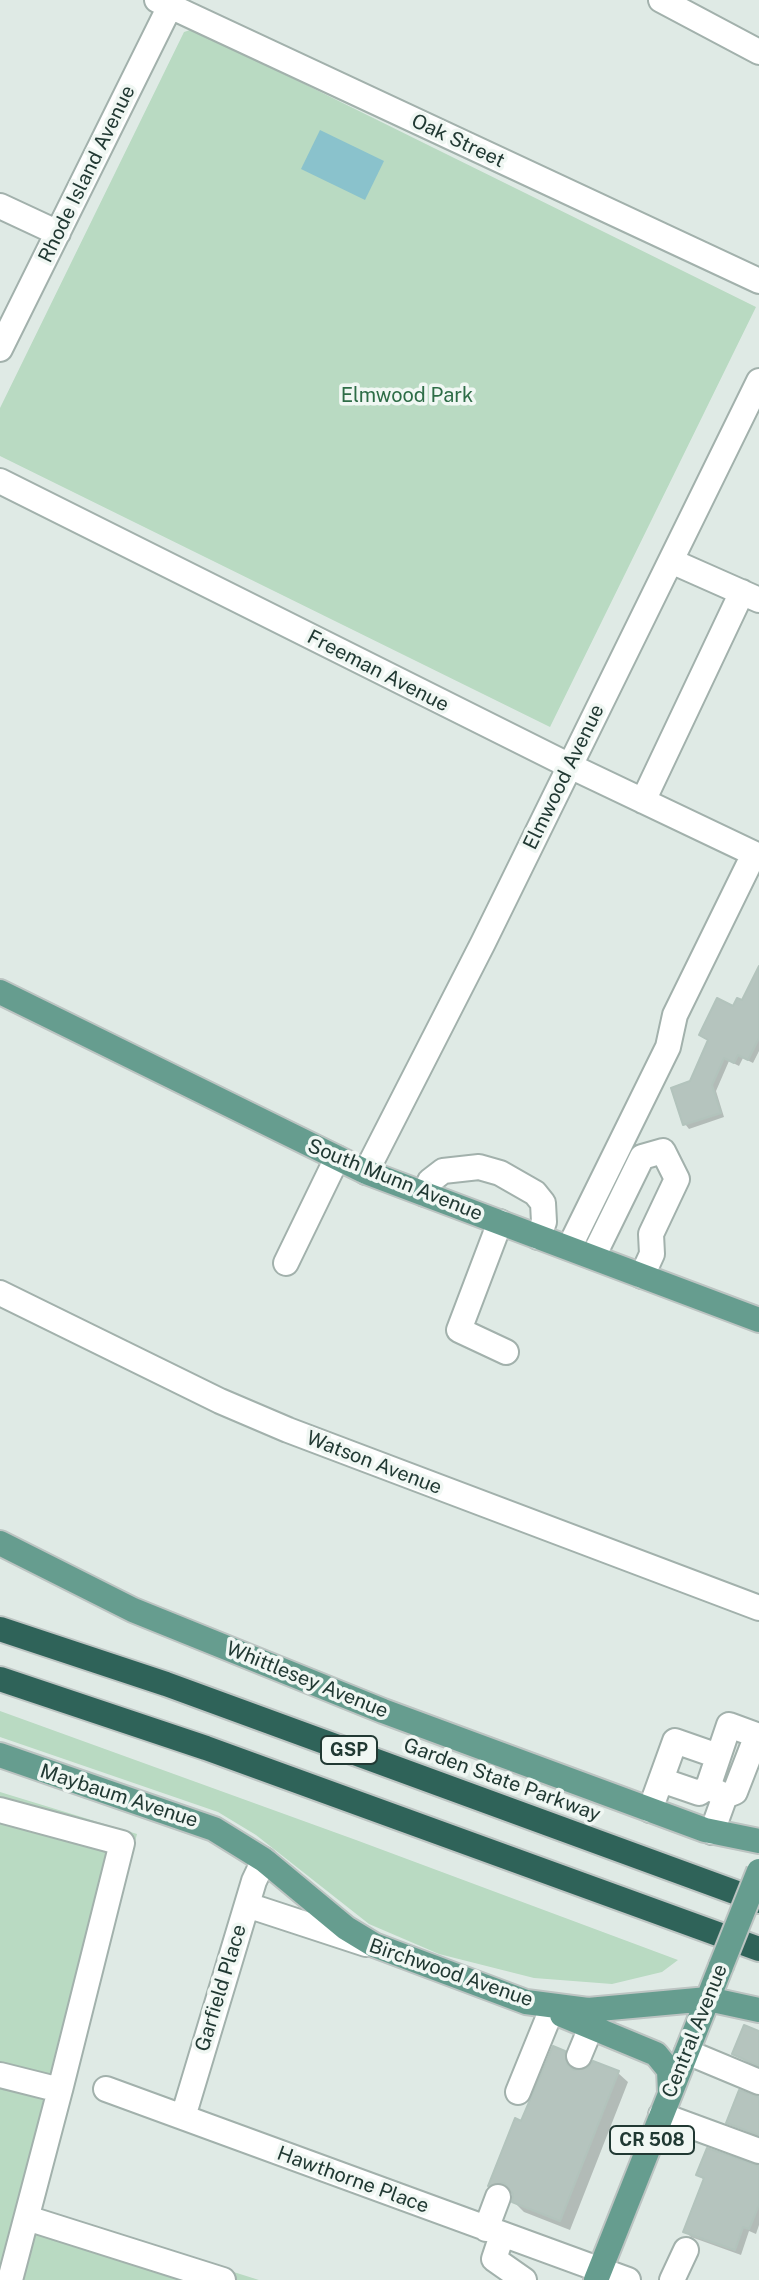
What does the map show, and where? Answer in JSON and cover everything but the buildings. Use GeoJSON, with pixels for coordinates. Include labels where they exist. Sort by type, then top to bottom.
{"type":"FeatureCollection","features":[{"type":"Feature","properties":{"kind":"highway","name":"Garden State Parkway"},"geometry":{"type":"LineString","coordinates":[[0,1629],[207,1698],[759,1901]]}},
{"type":"Feature","properties":{"kind":"highway","name":"GSP"},"geometry":{"type":"LineString","coordinates":[[0,1679],[206,1748],[759,1949]]}},
{"type":"Feature","properties":{"kind":"highway"},"geometry":{"type":"LineString","coordinates":[[697,1877],[759,1895]]}},
{"type":"Feature","properties":{"kind":"highway"},"geometry":{"type":"LineString","coordinates":[[639,1907],[759,1961]]}},
{"type":"Feature","properties":{"kind":"main road","name":"South Munn Avenue"},"geometry":{"type":"LineString","coordinates":[[0,992],[366,1172],[759,1320]]}},
{"type":"Feature","properties":{"kind":"main road","name":"Whittlesey Avenue"},"geometry":{"type":"LineString","coordinates":[[0,1543],[152,1618],[383,1711],[712,1832],[759,1841]]}},
{"type":"Feature","properties":{"kind":"main road","name":"Maybaum Avenue"},"geometry":{"type":"LineString","coordinates":[[0,1755],[197,1822],[264,1860],[346,1928],[391,1953]]}},
{"type":"Feature","properties":{"kind":"main road","name":"Central Avenue"},"geometry":{"type":"LineString","coordinates":[[598,2275],[759,1871]]}},
{"type":"Feature","properties":{"kind":"main road","name":"Birchwood Avenue"},"geometry":{"type":"LineString","coordinates":[[391,1953],[526,2002],[588,2010],[708,1999],[759,2010]]}},
{"type":"Feature","properties":{"kind":"main road"},"geometry":{"type":"LineString","coordinates":[[526,2002],[656,2054],[669,2070],[666,2104]]}},
{"type":"Feature","properties":{"kind":"street"},"geometry":{"type":"LineString","coordinates":[[661,0],[759,52]]}},
{"type":"Feature","properties":{"kind":"street","name":"Rhode Island Avenue"},"geometry":{"type":"LineString","coordinates":[[0,349],[167,2]]}},
{"type":"Feature","properties":{"kind":"street","name":"Oak Street"},"geometry":{"type":"LineString","coordinates":[[167,2],[759,281]]}},
{"type":"Feature","properties":{"kind":"street"},"geometry":{"type":"LineString","coordinates":[[0,206],[58,233]]}},
{"type":"Feature","properties":{"kind":"street","name":"Elmwood Avenue"},"geometry":{"type":"LineString","coordinates":[[366,1172],[759,381]]}},
{"type":"Feature","properties":{"kind":"street","name":"Freeman Avenue"},"geometry":{"type":"LineString","coordinates":[[0,481],[570,766],[757,855]]}},
{"type":"Feature","properties":{"kind":"street"},"geometry":{"type":"LineString","coordinates":[[643,801],[751,596],[671,561]]}},
{"type":"Feature","properties":{"kind":"street"},"geometry":{"type":"LineString","coordinates":[[569,1248],[668,1047],[675,1015],[757,855]]}},
{"type":"Feature","properties":{"kind":"street"},"geometry":{"type":"LineString","coordinates":[[593,1257],[642,1157],[663,1151],[677,1179],[651,1234],[652,1254],[642,1276]]}},
{"type":"Feature","properties":{"kind":"street"},"geometry":{"type":"LineString","coordinates":[[286,1263],[337,1158]]}},
{"type":"Feature","properties":{"kind":"street"},"geometry":{"type":"LineString","coordinates":[[425,1194],[430,1181],[449,1169],[479,1167],[500,1173],[535,1193],[545,1213],[538,1237]]}},
{"type":"Feature","properties":{"kind":"street"},"geometry":{"type":"LineString","coordinates":[[500,1222],[459,1330],[506,1352]]}},
{"type":"Feature","properties":{"kind":"street","name":"Watson Avenue"},"geometry":{"type":"LineString","coordinates":[[0,1293],[220,1401],[288,1430],[759,1608]]}},
{"type":"Feature","properties":{"kind":"street"},"geometry":{"type":"LineString","coordinates":[[661,1780],[699,1793],[716,1792],[735,1792],[758,1736],[729,1725],[718,1756],[716,1792],[712,1832]]}},
{"type":"Feature","properties":{"kind":"street"},"geometry":{"type":"LineString","coordinates":[[650,1810],[675,1741],[718,1756]]}},
{"type":"Feature","properties":{"kind":"street"},"geometry":{"type":"LineString","coordinates":[[0,1810],[122,1843],[10,2280]]}},
{"type":"Feature","properties":{"kind":"street","name":"Garfield Place"},"geometry":{"type":"LineString","coordinates":[[183,2117],[247,1905],[264,1860]]}},
{"type":"Feature","properties":{"kind":"street","name":"Birchwood Avenue"},"geometry":{"type":"LineString","coordinates":[[247,1905],[391,1953]]}},
{"type":"Feature","properties":{"kind":"street"},"geometry":{"type":"LineString","coordinates":[[518,2092],[551,2011]]}},
{"type":"Feature","properties":{"kind":"street"},"geometry":{"type":"LineString","coordinates":[[579,2056],[591,2027]]}},
{"type":"Feature","properties":{"kind":"street"},"geometry":{"type":"LineString","coordinates":[[687,2052],[759,2082]]}},
{"type":"Feature","properties":{"kind":"street"},"geometry":{"type":"LineString","coordinates":[[0,2075],[60,2090]]}},
{"type":"Feature","properties":{"kind":"street","name":"Hawthorne Place"},"geometry":{"type":"LineString","coordinates":[[106,2089],[494,2232],[598,2275],[628,2280]]}},
{"type":"Feature","properties":{"kind":"street"},"geometry":{"type":"LineString","coordinates":[[666,2104],[759,2151]]}},
{"type":"Feature","properties":{"kind":"street"},"geometry":{"type":"LineString","coordinates":[[498,2197],[494,2259],[524,2280]]}},
{"type":"Feature","properties":{"kind":"street"},"geometry":{"type":"LineString","coordinates":[[27,2218],[223,2280]]}},
{"type":"Feature","properties":{"kind":"street"},"geometry":{"type":"LineString","coordinates":[[672,2280],[686,2250]]}},
{"type":"Feature","properties":{"kind":"green space","name":"Elmwood Park"},"geometry":{"type":"Polygon","coordinates":[[[193,29],[756,307],[550,727],[0,456],[0,408],[184,32],[193,29]]]}},
{"type":"Feature","properties":{"kind":"green space"},"geometry":{"type":"Polygon","coordinates":[[[0,1711],[678,1960],[662,1972],[612,1984],[534,1978],[439,1954],[369,1924],[256,1835],[218,1812],[0,1737],[0,1711]]]}},
{"type":"Feature","properties":{"kind":"green space"},"geometry":{"type":"Polygon","coordinates":[[[0,1792],[137,1834],[40,2211],[259,2280],[0,2280],[0,1792]]]}},
{"type":"Feature","properties":{"kind":"water"},"geometry":{"type":"Polygon","coordinates":[[[320,130],[384,161],[365,200],[301,169],[320,130]]]}}]}
